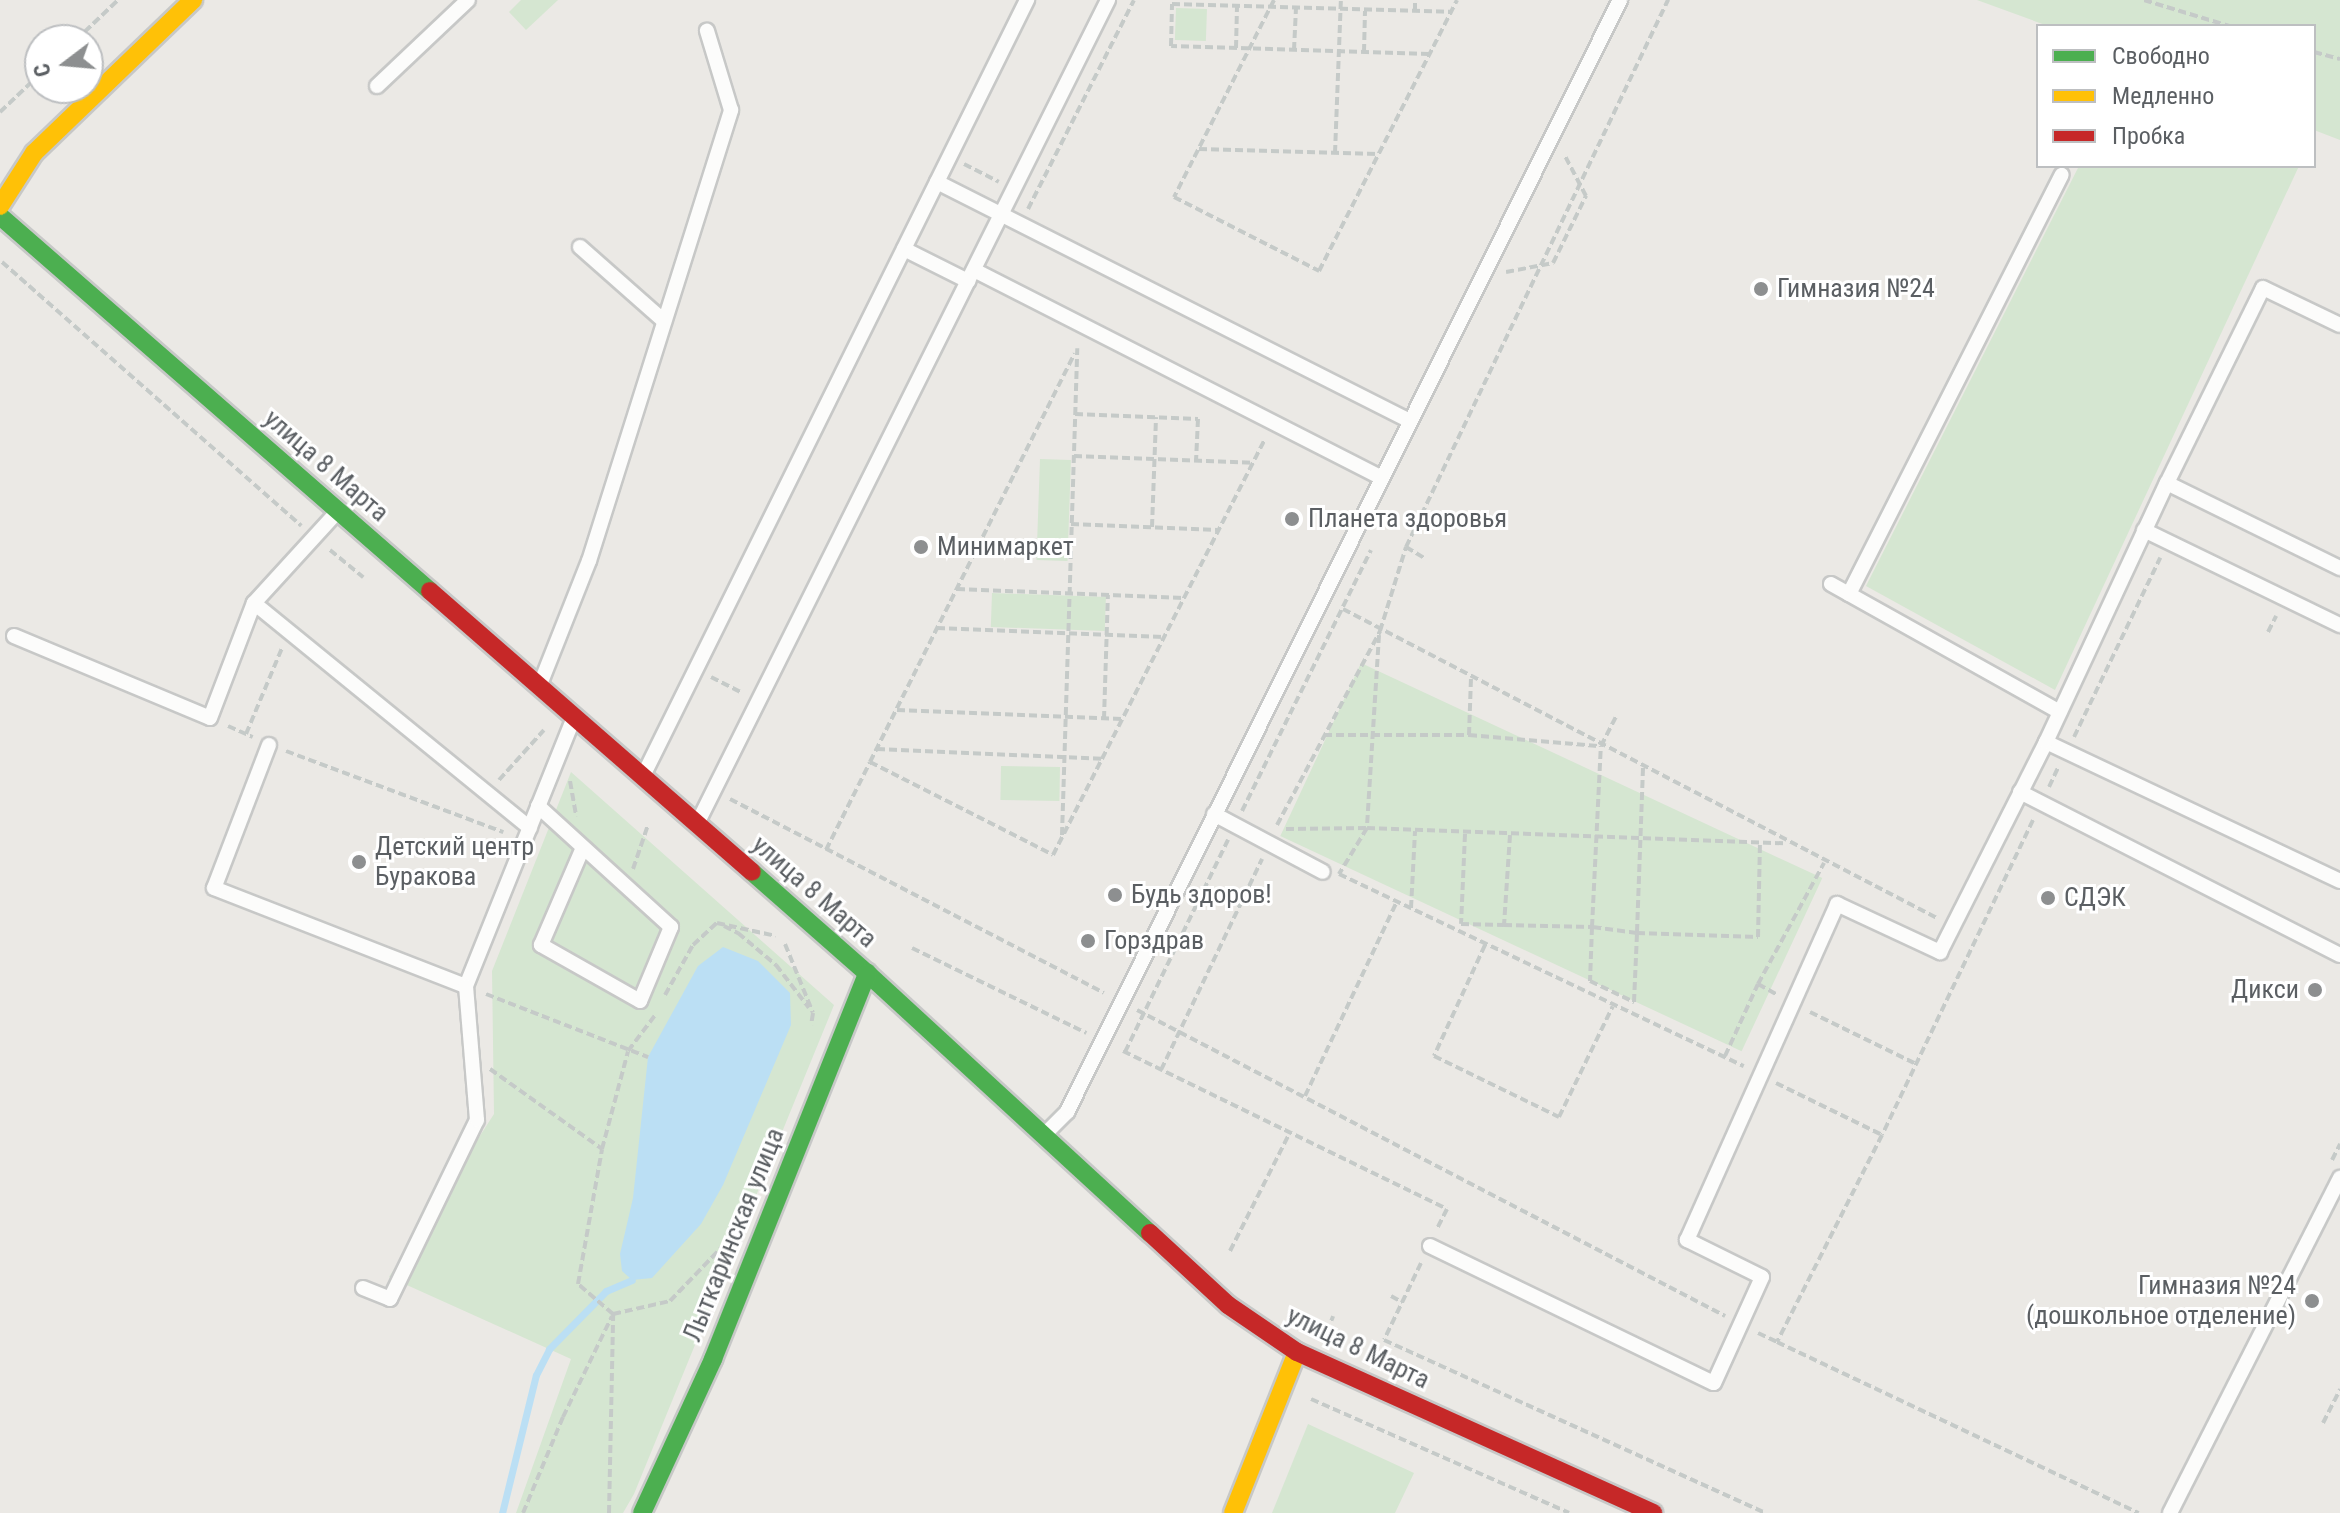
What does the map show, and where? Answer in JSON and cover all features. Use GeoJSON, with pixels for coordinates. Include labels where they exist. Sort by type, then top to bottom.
{"type":"FeatureCollection","features":[{"type":"Feature","properties":{"kind":"street"},"geometry":{"type":"LineString","coordinates":[[0,206],[34,153],[193,0]]}},
{"type":"Feature","properties":{"kind":"street","name":"улица 8 Марта"},"geometry":{"type":"LineString","coordinates":[[0,216],[867,973],[1228,1305],[1297,1352],[1653,1513]]}},
{"type":"Feature","properties":{"kind":"street","name":"Лыткаринская улица"},"geometry":{"type":"LineString","coordinates":[[642,1513],[713,1359],[867,973]]}},
{"type":"Feature","properties":{"kind":"street"},"geometry":{"type":"LineString","coordinates":[[1233,1513],[1297,1352]]}},
{"type":"Feature","properties":{"kind":"lane"},"geometry":{"type":"LineString","coordinates":[[377,86],[468,0]]}},
{"type":"Feature","properties":{"kind":"lane"},"geometry":{"type":"LineString","coordinates":[[642,777],[1027,0]]}},
{"type":"Feature","properties":{"kind":"lane"},"geometry":{"type":"LineString","coordinates":[[697,825],[1108,0]]}},
{"type":"Feature","properties":{"kind":"lane"},"geometry":{"type":"LineString","coordinates":[[1043,1135],[1067,1112],[1620,0]]}},
{"type":"Feature","properties":{"kind":"lane"},"geometry":{"type":"LineString","coordinates":[[539,687],[589,561],[731,110],[707,31]]}},
{"type":"Feature","properties":{"kind":"lane"},"geometry":{"type":"LineString","coordinates":[[1849,594],[2062,175]]}},
{"type":"Feature","properties":{"kind":"lane"},"geometry":{"type":"LineString","coordinates":[[937,182],[1410,421]]}},
{"type":"Feature","properties":{"kind":"lane"},"geometry":{"type":"LineString","coordinates":[[580,247],[664,321]]}},
{"type":"Feature","properties":{"kind":"lane"},"geometry":{"type":"LineString","coordinates":[[904,249],[971,276],[1382,478]]}},
{"type":"Feature","properties":{"kind":"lane"},"geometry":{"type":"LineString","coordinates":[[1430,1246],[1714,1383],[1762,1277],[1687,1240],[1837,904],[1940,952],[2046,742],[2144,530],[2263,288],[2340,325]]}},
{"type":"Feature","properties":{"kind":"lane"},"geometry":{"type":"LineString","coordinates":[[2167,483],[2340,568]]}},
{"type":"Feature","properties":{"kind":"lane"},"geometry":{"type":"LineString","coordinates":[[14,636],[210,718],[254,603],[338,511]]}},
{"type":"Feature","properties":{"kind":"lane"},"geometry":{"type":"LineString","coordinates":[[2144,530],[2340,625]]}},
{"type":"Feature","properties":{"kind":"lane"},"geometry":{"type":"LineString","coordinates":[[1831,584],[2060,712]]}},
{"type":"Feature","properties":{"kind":"lane"},"geometry":{"type":"LineString","coordinates":[[254,603],[526,825]]}},
{"type":"Feature","properties":{"kind":"lane"},"geometry":{"type":"LineString","coordinates":[[363,1288],[390,1299],[477,1120],[466,986],[526,825],[538,806],[574,717]]}},
{"type":"Feature","properties":{"kind":"lane"},"geometry":{"type":"LineString","coordinates":[[2046,742],[2340,881]]}},
{"type":"Feature","properties":{"kind":"lane"},"geometry":{"type":"LineString","coordinates":[[269,745],[214,888],[466,986]]}},
{"type":"Feature","properties":{"kind":"lane"},"geometry":{"type":"LineString","coordinates":[[2020,792],[2340,955]]}},
{"type":"Feature","properties":{"kind":"lane"},"geometry":{"type":"LineString","coordinates":[[538,806],[582,850],[671,927],[640,1001],[541,945],[582,850]]}},
{"type":"Feature","properties":{"kind":"lane"},"geometry":{"type":"LineString","coordinates":[[1214,814],[1323,872]]}},
{"type":"Feature","properties":{"kind":"lane"},"geometry":{"type":"LineString","coordinates":[[2170,1513],[2340,1178]]}},
{"type":"Feature","properties":{"kind":"path"},"geometry":{"type":"LineString","coordinates":[[93,24],[118,0]]}},
{"type":"Feature","properties":{"kind":"path"},"geometry":{"type":"LineString","coordinates":[[1030,206],[1134,0]]}},
{"type":"Feature","properties":{"kind":"path"},"geometry":{"type":"LineString","coordinates":[[1274,0],[1174,197],[1319,271],[1457,0]]}},
{"type":"Feature","properties":{"kind":"path"},"geometry":{"type":"LineString","coordinates":[[1335,153],[1341,0]]}},
{"type":"Feature","properties":{"kind":"path"},"geometry":{"type":"LineString","coordinates":[[1415,0],[1415,11]]}},
{"type":"Feature","properties":{"kind":"path"},"geometry":{"type":"LineString","coordinates":[[1668,0],[1406,547],[1380,631],[1275,829],[1367,828],[1789,844]]}},
{"type":"Feature","properties":{"kind":"path"},"geometry":{"type":"LineString","coordinates":[[2144,0],[2222,24]]}},
{"type":"Feature","properties":{"kind":"path"},"geometry":{"type":"LineString","coordinates":[[1429,54],[1171,46],[1172,4],[1450,12]]}},
{"type":"Feature","properties":{"kind":"path"},"geometry":{"type":"LineString","coordinates":[[1236,48],[1237,6]]}},
{"type":"Feature","properties":{"kind":"path"},"geometry":{"type":"LineString","coordinates":[[1294,50],[1296,8]]}},
{"type":"Feature","properties":{"kind":"path"},"geometry":{"type":"LineString","coordinates":[[1364,52],[1365,10]]}},
{"type":"Feature","properties":{"kind":"path"},"geometry":{"type":"LineString","coordinates":[[2316,53],[2340,59]]}},
{"type":"Feature","properties":{"kind":"path"},"geometry":{"type":"LineString","coordinates":[[0,112],[24,89]]}},
{"type":"Feature","properties":{"kind":"path"},"geometry":{"type":"LineString","coordinates":[[1199,149],[1378,154]]}},
{"type":"Feature","properties":{"kind":"path"},"geometry":{"type":"LineString","coordinates":[[1499,286],[1505,272],[1553,263],[1586,196],[1563,152]]}},
{"type":"Feature","properties":{"kind":"path"},"geometry":{"type":"LineString","coordinates":[[950,157],[1034,199]]}},
{"type":"Feature","properties":{"kind":"path"},"geometry":{"type":"LineString","coordinates":[[826,850],[1077,348],[1062,838]]}},
{"type":"Feature","properties":{"kind":"path"},"geometry":{"type":"LineString","coordinates":[[1075,414],[1198,419],[1196,461]]}},
{"type":"Feature","properties":{"kind":"path"},"geometry":{"type":"LineString","coordinates":[[1152,527],[1156,417]]}},
{"type":"Feature","properties":{"kind":"path"},"geometry":{"type":"LineString","coordinates":[[870,762],[1053,855],[1263,443]]}},
{"type":"Feature","properties":{"kind":"path"},"geometry":{"type":"LineString","coordinates":[[1074,456],[1253,463]]}},
{"type":"Feature","properties":{"kind":"path"},"geometry":{"type":"LineString","coordinates":[[1071,524],[1218,530]]}},
{"type":"Feature","properties":{"kind":"path"},"geometry":{"type":"LineString","coordinates":[[1242,811],[1374,544]]}},
{"type":"Feature","properties":{"kind":"path"},"geometry":{"type":"LineString","coordinates":[[1406,547],[1426,559]]}},
{"type":"Feature","properties":{"kind":"path"},"geometry":{"type":"LineString","coordinates":[[957,589],[1184,598]]}},
{"type":"Feature","properties":{"kind":"path"},"geometry":{"type":"LineString","coordinates":[[1104,719],[1108,595]]}},
{"type":"Feature","properties":{"kind":"path"},"geometry":{"type":"LineString","coordinates":[[1343,609],[1789,844],[1975,937],[1882,1135],[1777,1342]]}},
{"type":"Feature","properties":{"kind":"path"},"geometry":{"type":"LineString","coordinates":[[937,628],[1164,637]]}},
{"type":"Feature","properties":{"kind":"path"},"geometry":{"type":"LineString","coordinates":[[1380,631],[1367,828],[1339,874],[1613,1006],[1725,1056],[1882,1135]]}},
{"type":"Feature","properties":{"kind":"path"},"geometry":{"type":"LineString","coordinates":[[246,734],[289,632]]}},
{"type":"Feature","properties":{"kind":"path"},"geometry":{"type":"LineString","coordinates":[[695,670],[748,696]]}},
{"type":"Feature","properties":{"kind":"path"},"geometry":{"type":"LineString","coordinates":[[1469,735],[1471,677]]}},
{"type":"Feature","properties":{"kind":"path"},"geometry":{"type":"LineString","coordinates":[[896,710],[1122,719]]}},
{"type":"Feature","properties":{"kind":"path"},"geometry":{"type":"LineString","coordinates":[[1616,717],[1601,746],[1590,981],[1634,1002],[1643,768]]}},
{"type":"Feature","properties":{"kind":"path"},"geometry":{"type":"LineString","coordinates":[[487,794],[546,729]]}},
{"type":"Feature","properties":{"kind":"path"},"geometry":{"type":"LineString","coordinates":[[1324,735],[1469,735],[1601,746]]}},
{"type":"Feature","properties":{"kind":"path"},"geometry":{"type":"LineString","coordinates":[[563,743],[582,850]]}},
{"type":"Feature","properties":{"kind":"path"},"geometry":{"type":"LineString","coordinates":[[269,745],[516,838],[526,825]]}},
{"type":"Feature","properties":{"kind":"path"},"geometry":{"type":"LineString","coordinates":[[876,749],[1102,759]]}},
{"type":"Feature","properties":{"kind":"path"},"geometry":{"type":"LineString","coordinates":[[736,787],[729,800],[1741,1324],[2139,1513]]}},
{"type":"Feature","properties":{"kind":"path"},"geometry":{"type":"LineString","coordinates":[[627,887],[649,822]]}},
{"type":"Feature","properties":{"kind":"path"},"geometry":{"type":"LineString","coordinates":[[1411,908],[1415,831]]}},
{"type":"Feature","properties":{"kind":"path"},"geometry":{"type":"LineString","coordinates":[[1465,834],[1461,924],[1592,927],[1637,933],[1758,937],[1760,843]]}},
{"type":"Feature","properties":{"kind":"path"},"geometry":{"type":"LineString","coordinates":[[1504,925],[1510,835]]}},
{"type":"Feature","properties":{"kind":"path"},"geometry":{"type":"LineString","coordinates":[[1125,1052],[1228,839]]}},
{"type":"Feature","properties":{"kind":"path"},"geometry":{"type":"LineString","coordinates":[[1161,1070],[1269,843]]}},
{"type":"Feature","properties":{"kind":"path"},"geometry":{"type":"LineString","coordinates":[[1725,1056],[1758,984],[1825,862]]}},
{"type":"Feature","properties":{"kind":"path"},"geometry":{"type":"LineString","coordinates":[[1305,1096],[1397,901]]}},
{"type":"Feature","properties":{"kind":"path"},"geometry":{"type":"LineString","coordinates":[[717,923],[738,933],[776,965],[813,1013]]}},
{"type":"Feature","properties":{"kind":"path"},"geometry":{"type":"LineString","coordinates":[[717,923],[782,938],[813,1013],[810,1037]]}},
{"type":"Feature","properties":{"kind":"path"},"geometry":{"type":"LineString","coordinates":[[609,1513],[613,1314],[578,1284],[602,1149],[628,1051],[655,1016],[693,945],[717,923]]}},
{"type":"Feature","properties":{"kind":"path"},"geometry":{"type":"LineString","coordinates":[[1485,945],[1434,1056],[1559,1117],[1613,1006]]}},
{"type":"Feature","properties":{"kind":"path"},"geometry":{"type":"LineString","coordinates":[[912,948],[1447,1209],[1384,1340],[1765,1513]]}},
{"type":"Feature","properties":{"kind":"path"},"geometry":{"type":"LineString","coordinates":[[1758,984],[1916,1064]]}},
{"type":"Feature","properties":{"kind":"path"},"geometry":{"type":"LineString","coordinates":[[466,986],[648,1057]]}},
{"type":"Feature","properties":{"kind":"path"},"geometry":{"type":"LineString","coordinates":[[472,1055],[602,1149]]}},
{"type":"Feature","properties":{"kind":"path"},"geometry":{"type":"LineString","coordinates":[[1230,1251],[1290,1132]]}},
{"type":"Feature","properties":{"kind":"path"},"geometry":{"type":"LineString","coordinates":[[613,1314],[670,1301],[722,1248],[729,1234]]}},
{"type":"Feature","properties":{"kind":"path"},"geometry":{"type":"LineString","coordinates":[[1391,1296],[1402,1302]]}},
{"type":"Feature","properties":{"kind":"path"},"geometry":{"type":"LineString","coordinates":[[523,1513],[563,1417],[613,1314]]}},
{"type":"Feature","properties":{"kind":"path"},"geometry":{"type":"LineString","coordinates":[[1284,1387],[1569,1513]]}},
{"type":"Feature","properties":{"kind":"path"},"geometry":{"type":"LineString","coordinates":[[2323,1423],[2340,1389]]}},
{"type":"Feature","properties":{"kind":"green space"},"geometry":{"type":"Polygon","coordinates":[[[521,0],[558,0],[526,30],[509,12],[521,0]]]}},
{"type":"Feature","properties":{"kind":"green space"},"geometry":{"type":"Polygon","coordinates":[[[1977,0],[2340,0],[2340,140],[2316,131],[2316,24],[2043,24],[1977,0]]]}},
{"type":"Feature","properties":{"kind":"green space"},"geometry":{"type":"Polygon","coordinates":[[[1176,8],[1207,9],[1206,41],[1175,40],[1176,8]]]}},
{"type":"Feature","properties":{"kind":"green space"},"geometry":{"type":"Polygon","coordinates":[[[2078,168],[2298,168],[2055,690],[1866,586],[2078,168]]]}},
{"type":"Feature","properties":{"kind":"green space"},"geometry":{"type":"Polygon","coordinates":[[[1040,459],[1071,460],[1067,561],[1036,560],[1040,459]]]}},
{"type":"Feature","properties":{"kind":"green space"},"geometry":{"type":"Polygon","coordinates":[[[992,593],[1106,597],[1105,631],[991,627],[992,593]]]}},
{"type":"Feature","properties":{"kind":"green space"},"geometry":{"type":"Polygon","coordinates":[[[1361,663],[1822,878],[1742,1051],[1280,836],[1361,663]]]}},
{"type":"Feature","properties":{"kind":"green space"},"geometry":{"type":"Polygon","coordinates":[[[1001,766],[1060,767],[1059,801],[1000,800],[1001,766]]]}},
{"type":"Feature","properties":{"kind":"green space"},"geometry":{"type":"Polygon","coordinates":[[[571,772],[834,1005],[634,1494],[623,1513],[516,1513],[571,1359],[389,1277],[494,1114],[492,971],[571,772]]]}},
{"type":"Feature","properties":{"kind":"green space"},"geometry":{"type":"Polygon","coordinates":[[[1308,1424],[1414,1473],[1395,1513],[1272,1513],[1308,1424]]]}},
{"type":"Feature","properties":{"kind":"water"},"geometry":{"type":"Polygon","coordinates":[[[723,947],[758,961],[790,993],[791,1025],[723,1185],[701,1224],[652,1278],[632,1280],[622,1271],[620,1254],[633,1198],[648,1057],[698,966],[723,947]]]}},
{"type":"Feature","properties":{"kind":"waterway"},"geometry":{"type":"LineString","coordinates":[[502,1513],[536,1375],[549,1349],[606,1291],[632,1280]]}},
{"type":"Feature","properties":{"kind":"traffic: fast"},"geometry":{"type":"LineString","coordinates":[[0,216],[430,591]]}},
{"type":"Feature","properties":{"kind":"traffic: fast"},"geometry":{"type":"LineString","coordinates":[[752,872],[867,973],[1150,1233]]}},
{"type":"Feature","properties":{"kind":"traffic: fast"},"geometry":{"type":"LineString","coordinates":[[642,1513],[713,1359],[867,973]]}},
{"type":"Feature","properties":{"kind":"traffic: slow"},"geometry":{"type":"LineString","coordinates":[[0,206],[34,153],[193,0]]}},
{"type":"Feature","properties":{"kind":"traffic: slow"},"geometry":{"type":"LineString","coordinates":[[1233,1513],[1297,1352]]}},
{"type":"Feature","properties":{"kind":"traffic: jam"},"geometry":{"type":"LineString","coordinates":[[430,591],[752,872]]}},
{"type":"Feature","properties":{"kind":"traffic: jam"},"geometry":{"type":"LineString","coordinates":[[1150,1233],[1228,1305],[1297,1352],[1653,1513]]}},
{"type":"Feature","properties":{"kind":"place","name":"Гимназия №24"},"geometry":{"type":"Point","coordinates":[1761,289]}},
{"type":"Feature","properties":{"kind":"place","name":"Планета здоровья"},"geometry":{"type":"Point","coordinates":[1292,519]}},
{"type":"Feature","properties":{"kind":"place","name":"Минимаркет"},"geometry":{"type":"Point","coordinates":[921,547]}},
{"type":"Feature","properties":{"kind":"place","name":"Детский центр Буракова"},"geometry":{"type":"Point","coordinates":[359,862]}},
{"type":"Feature","properties":{"kind":"place","name":"Будь здоров!"},"geometry":{"type":"Point","coordinates":[1115,895]}},
{"type":"Feature","properties":{"kind":"place","name":"СДЭК"},"geometry":{"type":"Point","coordinates":[2048,898]}},
{"type":"Feature","properties":{"kind":"place","name":"Горздрав"},"geometry":{"type":"Point","coordinates":[1088,941]}},
{"type":"Feature","properties":{"kind":"place","name":"Дикси"},"geometry":{"type":"Point","coordinates":[2315,990]}},
{"type":"Feature","properties":{"kind":"place","name":"Гимназия №24 (дошкольное отделение)"},"geometry":{"type":"Point","coordinates":[2312,1301]}}]}
